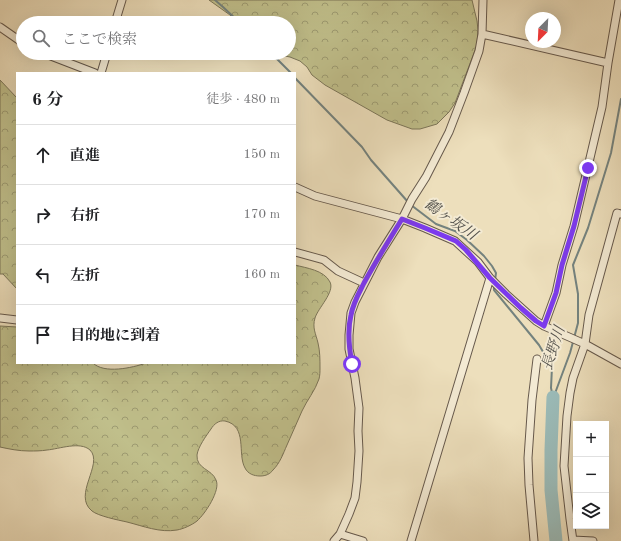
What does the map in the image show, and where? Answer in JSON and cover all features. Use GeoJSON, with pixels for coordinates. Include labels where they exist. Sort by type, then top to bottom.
{"type":"FeatureCollection","features":[{"type":"Feature","properties":{"kind":"street"},"geometry":{"type":"LineString","coordinates":[[117,16],[122,0]]}},
{"type":"Feature","properties":{"kind":"street"},"geometry":{"type":"LineString","coordinates":[[334,541],[340,534],[349,514],[355,498],[357,482],[359,408],[349,349],[351,313],[354,302],[378,257],[426,177],[449,132],[479,51],[482,34],[483,0]]}},
{"type":"Feature","properties":{"kind":"street"},"geometry":{"type":"LineString","coordinates":[[544,326],[556,293],[562,265],[574,226],[602,107],[619,0]]}},
{"type":"Feature","properties":{"kind":"street"},"geometry":{"type":"LineString","coordinates":[[0,27],[16,38]]}},
{"type":"Feature","properties":{"kind":"street"},"geometry":{"type":"LineString","coordinates":[[482,34],[608,63]]}},
{"type":"Feature","properties":{"kind":"street"},"geometry":{"type":"LineString","coordinates":[[61,60],[92,72]]}},
{"type":"Feature","properties":{"kind":"street"},"geometry":{"type":"LineString","coordinates":[[101,72],[105,60]]}},
{"type":"Feature","properties":{"kind":"street"},"geometry":{"type":"LineString","coordinates":[[296,187],[315,196],[402,219],[456,241],[478,262],[490,278],[536,321],[585,344],[621,364]]}},
{"type":"Feature","properties":{"kind":"street"},"geometry":{"type":"LineString","coordinates":[[593,541],[573,540],[564,466],[565,446],[570,393],[573,378],[585,344],[589,315],[617,213],[621,214]]}},
{"type":"Feature","properties":{"kind":"street"},"geometry":{"type":"LineString","coordinates":[[296,252],[324,260],[338,271],[364,284]]}},
{"type":"Feature","properties":{"kind":"street"},"geometry":{"type":"LineString","coordinates":[[411,541],[490,278]]}},
{"type":"Feature","properties":{"kind":"street"},"geometry":{"type":"LineString","coordinates":[[0,318],[16,320]]}},
{"type":"Feature","properties":{"kind":"street"},"geometry":{"type":"LineString","coordinates":[[534,541],[528,458],[532,400],[538,359]]}},
{"type":"Feature","properties":{"kind":"street"},"geometry":{"type":"LineString","coordinates":[[340,534],[363,541]]}},
{"type":"Feature","properties":{"kind":"green space"},"geometry":{"type":"Polygon","coordinates":[[[209,0],[472,0],[478,30],[477,45],[455,103],[449,112],[437,124],[420,129],[412,129],[387,120],[325,85],[312,75],[307,67],[296,59],[296,16],[230,15],[209,0]]]}},
{"type":"Feature","properties":{"kind":"green space"},"geometry":{"type":"Polygon","coordinates":[[[0,80],[16,97],[16,288],[3,274],[0,274],[0,80]]]}},
{"type":"Feature","properties":{"kind":"green space"},"geometry":{"type":"Polygon","coordinates":[[[296,265],[319,272],[330,282],[331,286],[328,295],[314,322],[320,356],[319,379],[302,411],[283,455],[272,471],[268,474],[256,476],[249,473],[243,462],[241,441],[237,428],[225,421],[219,422],[214,426],[202,442],[197,455],[197,460],[199,463],[214,476],[217,484],[216,490],[208,508],[200,518],[185,528],[171,531],[152,529],[108,518],[92,511],[87,504],[85,497],[86,488],[92,471],[93,456],[90,450],[86,447],[69,446],[29,451],[0,447],[0,326],[16,327],[16,364],[95,364],[111,369],[133,367],[143,364],[296,364],[296,265]]]}},
{"type":"Feature","properties":{"kind":"waterway","name":"鶴ヶ坂川"},"geometry":{"type":"LineString","coordinates":[[215,0],[232,16]]}},
{"type":"Feature","properties":{"kind":"waterway","name":"鶴ヶ坂川"},"geometry":{"type":"LineString","coordinates":[[278,60],[290,72]]}},
{"type":"Feature","properties":{"kind":"waterway","name":"鶴ヶ坂川"},"geometry":{"type":"LineString","coordinates":[[296,79],[362,147],[371,160],[408,202]]}},
{"type":"Feature","properties":{"kind":"waterway","name":"長野川"},"geometry":{"type":"LineString","coordinates":[[574,338],[578,323],[578,294],[573,265],[588,228],[611,153],[621,99]]}},
{"type":"Feature","properties":{"kind":"waterway","name":"鶴ヶ坂川"},"geometry":{"type":"LineString","coordinates":[[411,205],[436,224],[455,231],[467,240],[492,266],[496,273],[495,280]]}},
{"type":"Feature","properties":{"kind":"waterway","name":"鶴ヶ坂川"},"geometry":{"type":"LineString","coordinates":[[494,286],[494,290],[539,345],[552,367],[551,388],[553,397]]}},
{"type":"Feature","properties":{"kind":"waterway","name":"長野川"},"geometry":{"type":"LineString","coordinates":[[554,396],[573,342]]}},
{"type":"Feature","properties":{"kind":"waterway","name":"長野川"},"geometry":{"type":"LineString","coordinates":[[553,397],[551,490],[556,541]]}},
{"type":"Feature","properties":{"kind":"route"},"geometry":{"type":"LineString","coordinates":[[352,364],[349,349],[349,324],[354,302],[378,257],[402,219],[456,241],[478,262],[490,278],[506,294],[536,321],[544,326],[556,293],[588,168]]}}]}
